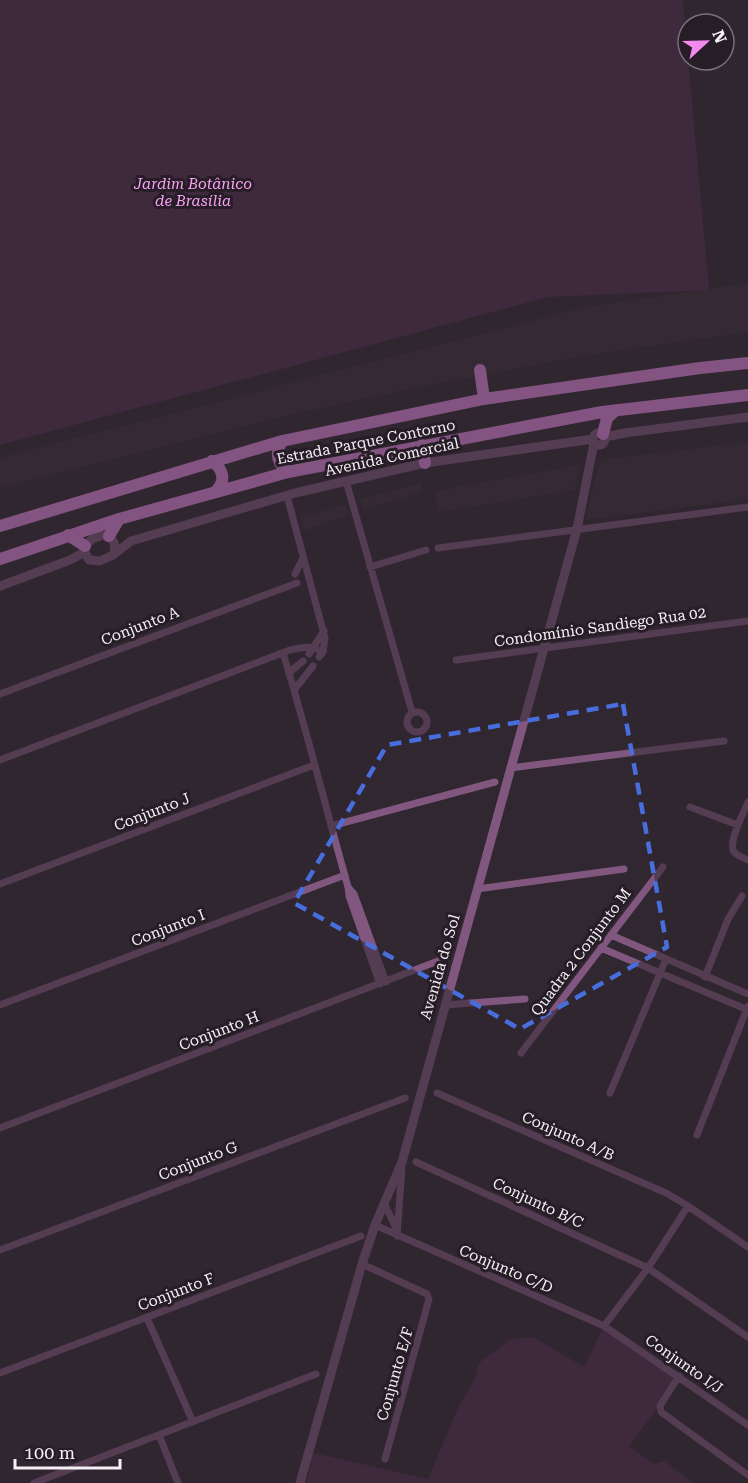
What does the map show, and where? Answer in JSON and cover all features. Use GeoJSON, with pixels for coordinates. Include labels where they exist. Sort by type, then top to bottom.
{"type":"FeatureCollection","features":[{"type":"Feature","properties":{"kind":"highway","name":"Estrada Parque Contorno"},"geometry":{"type":"LineString","coordinates":[[0,526],[282,441],[484,399],[748,363]]}},
{"type":"Feature","properties":{"kind":"highway"},"geometry":{"type":"LineString","coordinates":[[480,370],[484,399]]}},
{"type":"Feature","properties":{"kind":"highway","name":"Estrada Parque Contorno"},"geometry":{"type":"LineString","coordinates":[[0,559],[119,519],[288,472],[616,410],[748,395]]}},
{"type":"Feature","properties":{"kind":"highway"},"geometry":{"type":"LineString","coordinates":[[599,439],[607,418],[616,410]]}},
{"type":"Feature","properties":{"kind":"highway"},"geometry":{"type":"LineString","coordinates":[[589,415],[596,423],[599,439]]}},
{"type":"Feature","properties":{"kind":"highway"},"geometry":{"type":"LineString","coordinates":[[282,441],[278,454],[279,461],[288,472]]}},
{"type":"Feature","properties":{"kind":"highway"},"geometry":{"type":"LineString","coordinates":[[422,445],[425,463]]}},
{"type":"Feature","properties":{"kind":"highway"},"geometry":{"type":"LineString","coordinates":[[212,461],[223,475],[222,484],[217,490]]}},
{"type":"Feature","properties":{"kind":"highway"},"geometry":{"type":"LineString","coordinates":[[113,544],[119,519]]}},
{"type":"Feature","properties":{"kind":"highway"},"geometry":{"type":"LineString","coordinates":[[68,535],[86,553]]}},
{"type":"Feature","properties":{"kind":"street","name":"Avenida Comercial"},"geometry":{"type":"LineString","coordinates":[[0,586],[86,553],[92,538],[97,536],[113,544],[132,541],[287,496],[425,463],[748,417]]}},
{"type":"Feature","properties":{"kind":"street","name":"Avenida do Sol"},"geometry":{"type":"LineString","coordinates":[[300,1483],[362,1264],[375,1225],[402,1162],[577,529],[592,455],[599,439]]}},
{"type":"Feature","properties":{"kind":"street"},"geometry":{"type":"LineString","coordinates":[[346,482],[412,712]]}},
{"type":"Feature","properties":{"kind":"street"},"geometry":{"type":"LineString","coordinates":[[0,760],[283,653],[307,646],[321,655],[325,638],[324,631],[298,580],[303,558],[287,496]]}},
{"type":"Feature","properties":{"kind":"street"},"geometry":{"type":"LineString","coordinates":[[438,548],[748,507]]}},
{"type":"Feature","properties":{"kind":"street","name":"Avenida Comercial"},"geometry":{"type":"LineString","coordinates":[[86,553],[100,561],[113,544],[132,541]]}},
{"type":"Feature","properties":{"kind":"street"},"geometry":{"type":"LineString","coordinates":[[370,567],[426,550]]}},
{"type":"Feature","properties":{"kind":"street"},"geometry":{"type":"LineString","coordinates":[[298,580],[303,558]]}},
{"type":"Feature","properties":{"kind":"street","name":"Conjunto A"},"geometry":{"type":"LineString","coordinates":[[0,694],[298,580]]}},
{"type":"Feature","properties":{"kind":"street","name":"Condomínio Sandiego Rua 02"},"geometry":{"type":"LineString","coordinates":[[456,660],[748,621]]}},
{"type":"Feature","properties":{"kind":"street"},"geometry":{"type":"LineString","coordinates":[[311,650],[324,631]]}},
{"type":"Feature","properties":{"kind":"street"},"geometry":{"type":"LineString","coordinates":[[283,653],[295,689],[349,896],[383,983]]}},
{"type":"Feature","properties":{"kind":"street"},"geometry":{"type":"LineString","coordinates":[[289,673],[303,661]]}},
{"type":"Feature","properties":{"kind":"street"},"geometry":{"type":"LineString","coordinates":[[295,689],[313,666]]}},
{"type":"Feature","properties":{"kind":"street"},"geometry":{"type":"LineString","coordinates":[[510,768],[724,741]]}},
{"type":"Feature","properties":{"kind":"street","name":"Conjunto J"},"geometry":{"type":"LineString","coordinates":[[0,884],[314,765]]}},
{"type":"Feature","properties":{"kind":"street"},"geometry":{"type":"LineString","coordinates":[[331,826],[495,782]]}},
{"type":"Feature","properties":{"kind":"street"},"geometry":{"type":"LineString","coordinates":[[748,802],[731,844],[735,853],[748,860]]}},
{"type":"Feature","properties":{"kind":"street"},"geometry":{"type":"LineString","coordinates":[[690,807],[738,825]]}},
{"type":"Feature","properties":{"kind":"street","name":"Quadra 2 Conjunto M"},"geometry":{"type":"LineString","coordinates":[[521,1053],[663,867]]}},
{"type":"Feature","properties":{"kind":"street"},"geometry":{"type":"LineString","coordinates":[[477,889],[624,869]]}},
{"type":"Feature","properties":{"kind":"street","name":"Conjunto I"},"geometry":{"type":"LineString","coordinates":[[0,1005],[345,875]]}},
{"type":"Feature","properties":{"kind":"street"},"geometry":{"type":"LineString","coordinates":[[705,976],[728,919],[742,897]]}},
{"type":"Feature","properties":{"kind":"street"},"geometry":{"type":"LineString","coordinates":[[610,935],[748,994]]}},
{"type":"Feature","properties":{"kind":"street"},"geometry":{"type":"LineString","coordinates":[[601,948],[748,1008],[697,1135]]}},
{"type":"Feature","properties":{"kind":"street","name":"Conjunto H"},"geometry":{"type":"LineString","coordinates":[[0,1128],[447,958]]}},
{"type":"Feature","properties":{"kind":"street"},"geometry":{"type":"LineString","coordinates":[[610,1093],[666,959]]}},
{"type":"Feature","properties":{"kind":"street"},"geometry":{"type":"LineString","coordinates":[[445,1005],[525,999]]}},
{"type":"Feature","properties":{"kind":"street","name":"Conjunto A/B"},"geometry":{"type":"LineString","coordinates":[[437,1093],[666,1194],[688,1206],[748,1247]]}},
{"type":"Feature","properties":{"kind":"street","name":"Conjunto G"},"geometry":{"type":"LineString","coordinates":[[0,1250],[405,1098]]}},
{"type":"Feature","properties":{"kind":"street"},"geometry":{"type":"LineString","coordinates":[[397,1233],[402,1162]]}},
{"type":"Feature","properties":{"kind":"street","name":"Conjunto B/C"},"geometry":{"type":"LineString","coordinates":[[416,1162],[648,1268],[748,1337]]}},
{"type":"Feature","properties":{"kind":"street"},"geometry":{"type":"LineString","coordinates":[[397,1233],[386,1200],[395,1199],[399,1204]]}},
{"type":"Feature","properties":{"kind":"street"},"geometry":{"type":"LineString","coordinates":[[604,1326],[648,1268],[688,1206]]}},
{"type":"Feature","properties":{"kind":"street","name":"Conjunto C/D"},"geometry":{"type":"LineString","coordinates":[[375,1225],[604,1326]]}},
{"type":"Feature","properties":{"kind":"street","name":"Conjunto F"},"geometry":{"type":"LineString","coordinates":[[0,1373],[361,1236]]}},
{"type":"Feature","properties":{"kind":"street","name":"Conjunto E/F"},"geometry":{"type":"LineString","coordinates":[[362,1264],[429,1296],[430,1301],[385,1459]]}},
{"type":"Feature","properties":{"kind":"street"},"geometry":{"type":"LineString","coordinates":[[147,1318],[194,1422]]}},
{"type":"Feature","properties":{"kind":"street","name":"Conjunto I/J"},"geometry":{"type":"LineString","coordinates":[[604,1326],[748,1425]]}},
{"type":"Feature","properties":{"kind":"street"},"geometry":{"type":"LineString","coordinates":[[34,1483],[316,1374]]}},
{"type":"Feature","properties":{"kind":"street"},"geometry":{"type":"LineString","coordinates":[[679,1377],[660,1406],[661,1412],[748,1475]]}},
{"type":"Feature","properties":{"kind":"street"},"geometry":{"type":"LineString","coordinates":[[159,1435],[178,1483]]}},
{"type":"Feature","properties":{"kind":"highlighted area"},"geometry":{"type":"Polygon","coordinates":[[[623,704],[667,947],[520,1029],[294,903],[387,745],[623,704]]]}},
{"type":"Feature","properties":{"kind":"shaded area"},"geometry":{"type":"Polygon","coordinates":[[[748,283],[748,332],[588,355],[429,385],[298,413],[0,488],[0,458],[586,307],[748,283]]]}},
{"type":"Feature","properties":{"kind":"shaded area"},"geometry":{"type":"Polygon","coordinates":[[[748,442],[748,499],[585,520],[600,460],[748,442]]]}},
{"type":"Feature","properties":{"kind":"shaded area"},"geometry":{"type":"Polygon","coordinates":[[[580,465],[575,490],[438,512],[435,491],[580,465]]]}},
{"type":"Feature","properties":{"kind":"shaded area"},"geometry":{"type":"Polygon","coordinates":[[[421,483],[422,492],[363,510],[360,499],[421,483]]]}},
{"type":"Feature","properties":{"kind":"shaded area"},"geometry":{"type":"Polygon","coordinates":[[[346,505],[349,515],[303,531],[300,517],[346,505]]]}},
{"type":"Feature","properties":{"kind":"green space","name":"Jardim Botânico de Brasília"},"geometry":{"type":"Polygon","coordinates":[[[0,0],[685,0],[684,12],[676,12],[676,72],[689,72],[709,290],[548,297],[0,445],[0,0]]]}},
{"type":"Feature","properties":{"kind":"green space"},"geometry":{"type":"Polygon","coordinates":[[[602,1330],[613,1334],[675,1377],[656,1410],[629,1446],[654,1464],[664,1461],[694,1483],[306,1483],[314,1453],[428,1479],[457,1410],[476,1376],[479,1363],[511,1339],[533,1337],[584,1367],[602,1330]]]}}]}
